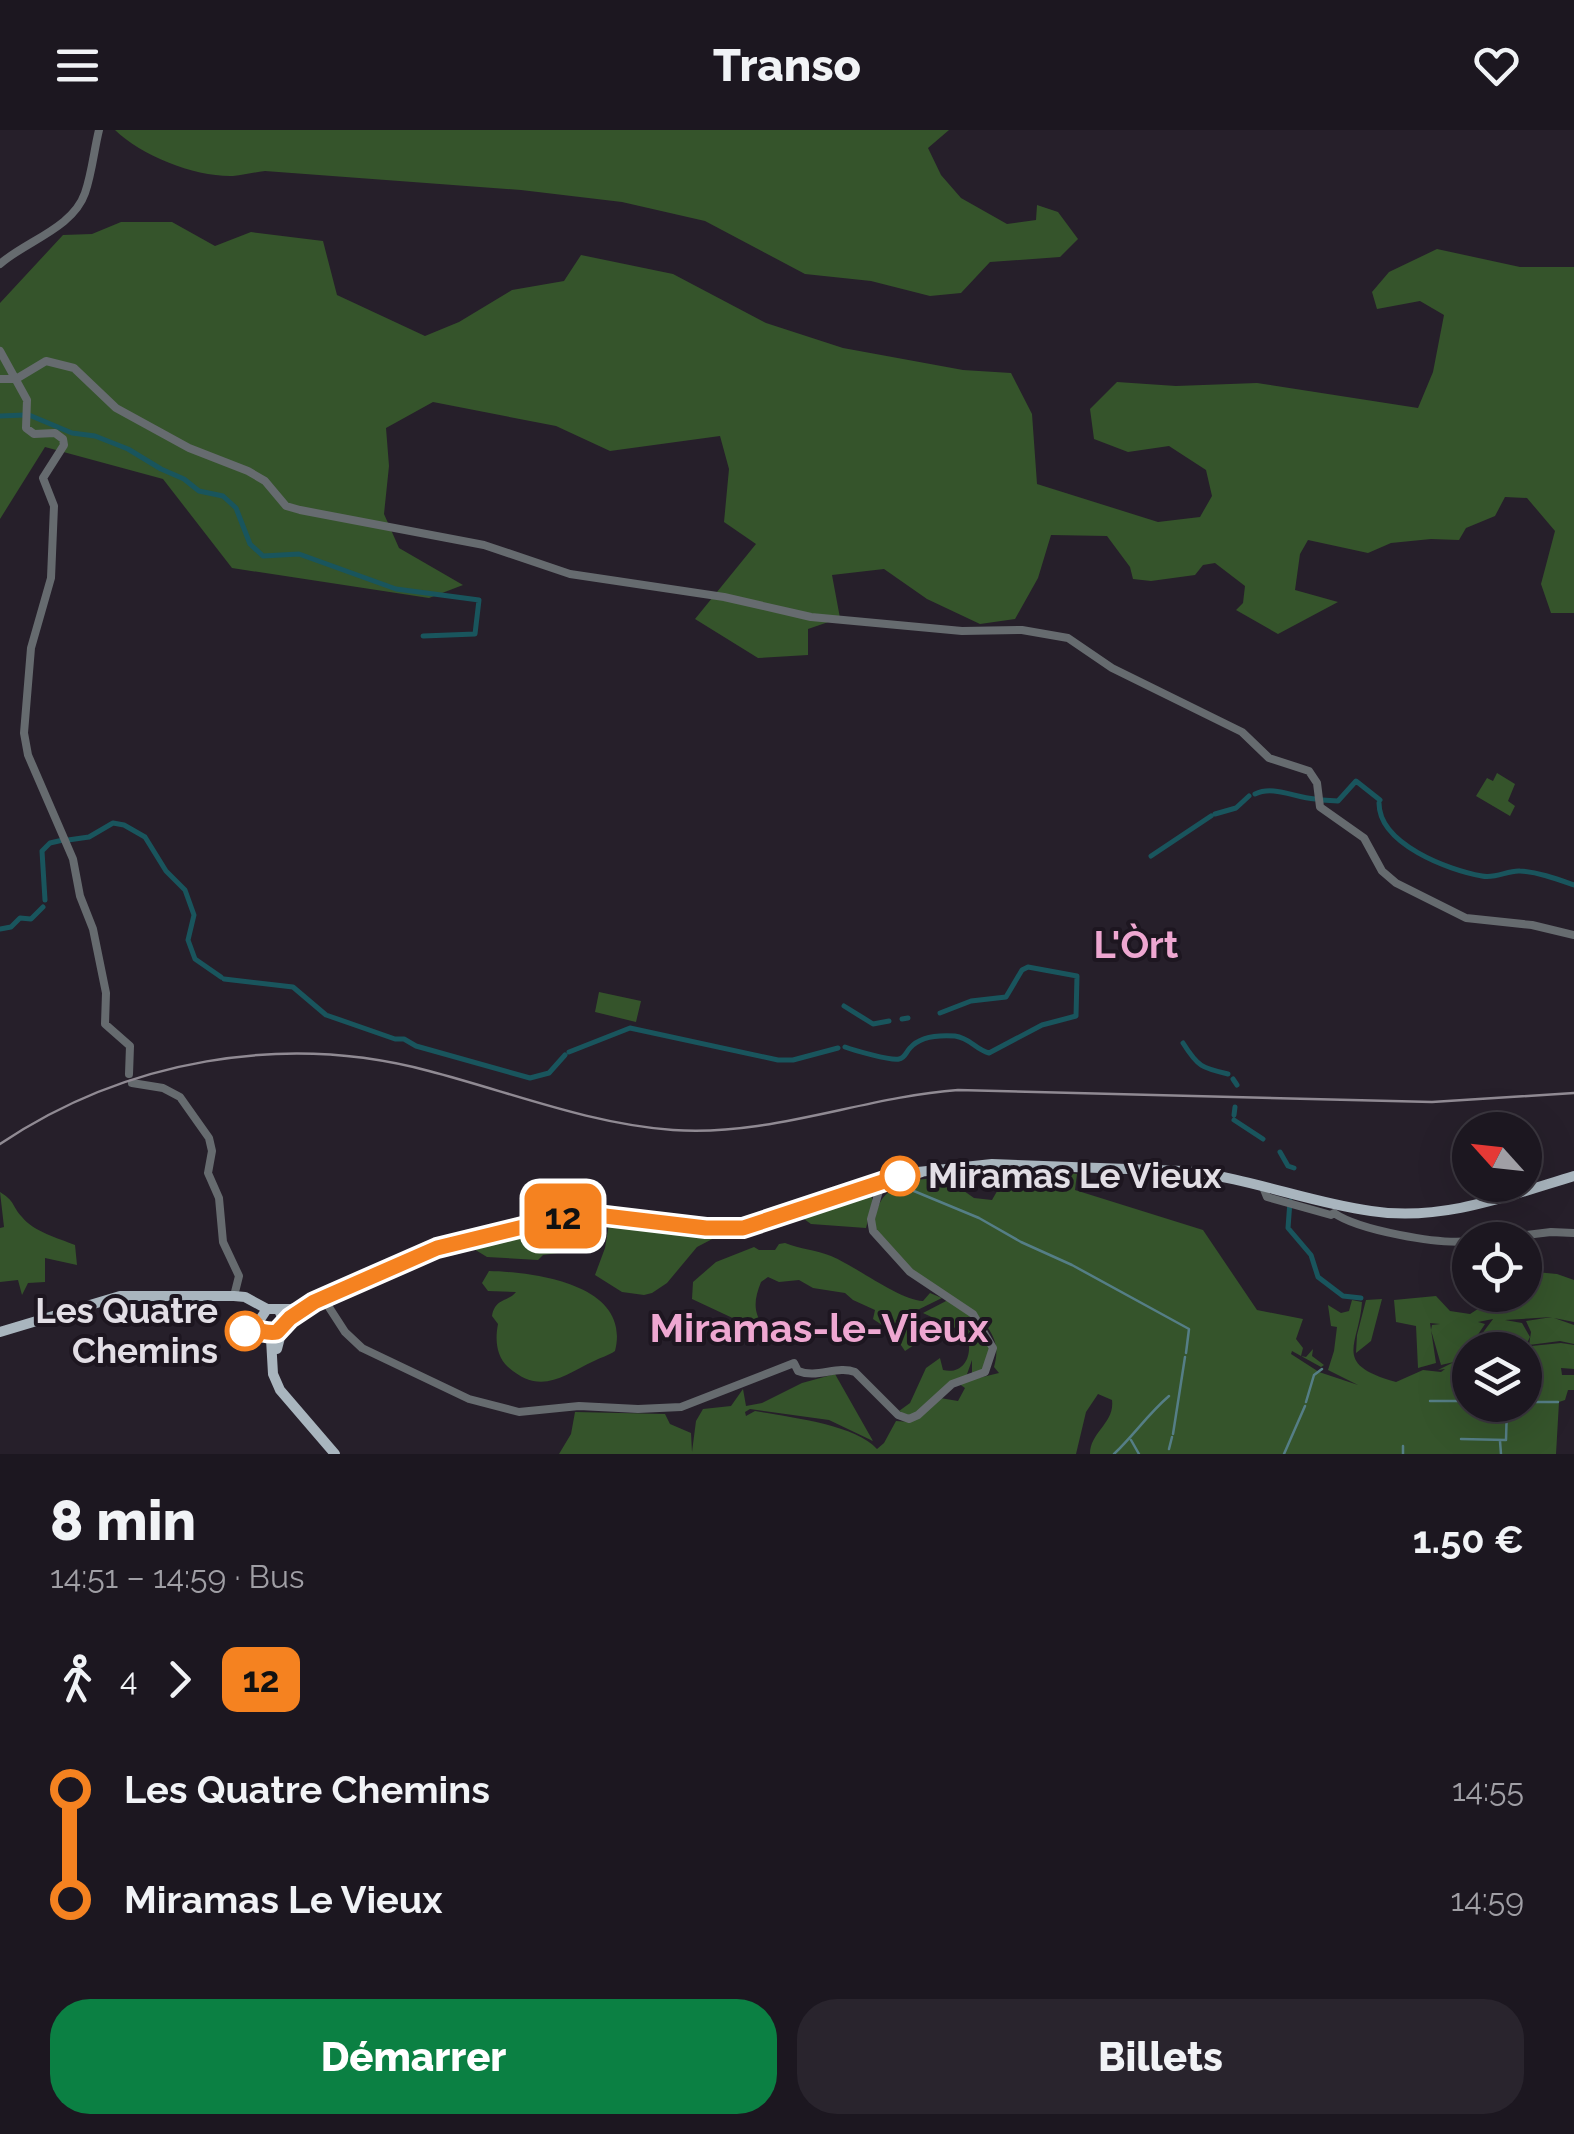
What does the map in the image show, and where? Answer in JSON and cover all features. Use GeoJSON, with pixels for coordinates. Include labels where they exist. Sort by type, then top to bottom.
{"type":"FeatureCollection","features":[{"type":"Feature","properties":{"kind":"main road"},"geometry":{"type":"LineString","coordinates":[[882,1185],[906,1174],[1007,1164],[1182,1171],[1370,1211],[1415,1214],[1467,1207],[1574,1176]]}},
{"type":"Feature","properties":{"kind":"main road"},"geometry":{"type":"LineString","coordinates":[[268,1312],[291,1310],[318,1300],[428,1250],[576,1213],[734,1230],[922,1172]]}},
{"type":"Feature","properties":{"kind":"main road"},"geometry":{"type":"LineString","coordinates":[[0,1332],[120,1296],[236,1296],[284,1325]]}},
{"type":"Feature","properties":{"kind":"main road"},"geometry":{"type":"LineString","coordinates":[[265,1332],[277,1332],[318,1300]]}},
{"type":"Feature","properties":{"kind":"main road"},"geometry":{"type":"LineString","coordinates":[[268,1312],[260,1325],[272,1344],[273,1374],[280,1390],[335,1454]]}},
{"type":"Feature","properties":{"kind":"main road"},"geometry":{"type":"LineString","coordinates":[[280,1390],[276,1354],[284,1325]]}},
{"type":"Feature","properties":{"kind":"street"},"geometry":{"type":"LineString","coordinates":[[0,264],[57,226],[78,206],[86,192],[99,130]]}},
{"type":"Feature","properties":{"kind":"street"},"geometry":{"type":"LineString","coordinates":[[0,351],[28,405],[26,428],[40,436],[61,436],[64,445],[43,478],[54,506],[52,578],[31,648],[24,733],[28,755],[73,859],[106,993],[105,1024],[130,1046],[130,1078],[180,1097],[210,1138],[208,1173],[219,1198],[223,1242],[239,1276],[236,1296]]}},
{"type":"Feature","properties":{"kind":"street"},"geometry":{"type":"LineString","coordinates":[[0,379],[16,379],[46,361],[69,366],[116,408],[189,448],[256,476],[286,506],[484,546],[570,574],[724,597],[818,618],[962,631],[1022,630],[1068,638],[1112,668],[1242,732],[1269,758],[1300,766],[1314,776],[1320,807],[1364,838],[1387,878],[1466,918],[1574,934]]}},
{"type":"Feature","properties":{"kind":"street"},"geometry":{"type":"LineString","coordinates":[[318,1300],[362,1348],[469,1399],[519,1412],[579,1406],[638,1410],[681,1406],[794,1363],[798,1371],[808,1374],[844,1369],[856,1372],[898,1415],[914,1418],[952,1384],[988,1369],[992,1341],[973,1314],[910,1272],[873,1231],[872,1217],[882,1185]]}},
{"type":"Feature","properties":{"kind":"street"},"geometry":{"type":"LineString","coordinates":[[1263,1187],[1270,1199],[1428,1241],[1452,1244]]}},
{"type":"Feature","properties":{"kind":"street"},"geometry":{"type":"LineString","coordinates":[[1542,1233],[1574,1234]]}},
{"type":"Feature","properties":{"kind":"green space"},"geometry":{"type":"Polygon","coordinates":[[[115,130],[949,130],[928,148],[941,175],[961,198],[1007,224],[1036,220],[1037,205],[1058,212],[1078,239],[1060,257],[990,262],[961,293],[930,296],[871,281],[805,274],[705,221],[622,202],[521,190],[265,171],[233,176],[202,173],[154,156],[115,130]]]}},
{"type":"Feature","properties":{"kind":"green space"},"geometry":{"type":"Polygon","coordinates":[[[121,222],[172,222],[215,246],[251,232],[323,241],[337,295],[425,336],[459,322],[512,290],[564,281],[581,255],[673,274],[766,323],[843,348],[963,370],[1011,373],[1032,414],[1037,484],[1158,522],[1200,517],[1212,496],[1206,470],[1169,446],[1128,452],[1094,439],[1090,409],[1117,382],[1176,386],[1257,383],[1418,408],[1433,372],[1444,315],[1420,301],[1377,309],[1372,292],[1389,272],[1437,249],[1520,267],[1574,267],[1574,613],[1551,613],[1541,584],[1555,531],[1527,498],[1505,497],[1495,516],[1466,528],[1459,540],[1391,543],[1368,553],[1308,540],[1300,554],[1295,590],[1338,602],[1278,634],[1236,610],[1243,603],[1245,586],[1215,563],[1203,565],[1195,575],[1151,581],[1133,579],[1130,567],[1107,536],[1051,535],[1038,578],[1015,619],[980,624],[927,599],[884,569],[832,575],[840,618],[808,629],[808,655],[758,658],[695,619],[756,544],[724,522],[729,469],[720,436],[610,451],[556,426],[433,402],[386,428],[389,466],[384,514],[399,548],[463,585],[429,598],[232,568],[163,479],[45,447],[0,519],[0,303],[63,235],[92,234],[121,222]]]}},
{"type":"Feature","properties":{"kind":"green space"},"geometry":{"type":"Polygon","coordinates":[[[1497,773],[1515,784],[1508,801],[1515,806],[1510,816],[1476,796],[1487,778],[1493,781],[1497,773]]]}},
{"type":"Feature","properties":{"kind":"green space"},"geometry":{"type":"Polygon","coordinates":[[[599,992],[641,1001],[636,1022],[595,1012],[599,992]]]}},
{"type":"Feature","properties":{"kind":"green space"},"geometry":{"type":"Polygon","coordinates":[[[1016,1168],[1077,1174],[1075,1190],[1203,1230],[1257,1310],[1303,1319],[1296,1339],[1303,1348],[1301,1356],[1292,1351],[1291,1354],[1319,1372],[1358,1385],[1328,1370],[1337,1327],[1331,1326],[1328,1305],[1341,1313],[1349,1311],[1352,1300],[1362,1302],[1354,1342],[1356,1360],[1363,1368],[1396,1382],[1423,1370],[1441,1372],[1445,1369],[1438,1370],[1452,1363],[1452,1422],[1542,1422],[1542,1345],[1574,1345],[1574,1369],[1561,1368],[1562,1375],[1574,1375],[1574,1390],[1568,1390],[1565,1400],[1559,1402],[1556,1454],[1090,1454],[1112,1408],[1112,1400],[1098,1394],[1086,1412],[1076,1454],[559,1454],[571,1434],[575,1412],[665,1414],[670,1424],[691,1433],[692,1452],[696,1421],[703,1409],[731,1406],[743,1389],[746,1406],[762,1403],[802,1383],[835,1374],[873,1441],[829,1420],[750,1409],[746,1416],[755,1411],[820,1423],[853,1433],[877,1449],[896,1421],[910,1422],[940,1398],[958,1401],[965,1388],[958,1383],[999,1373],[994,1367],[994,1339],[978,1316],[907,1267],[878,1234],[876,1215],[889,1192],[915,1181],[944,1177],[974,1198],[992,1200],[1000,1186],[1007,1187],[1016,1168]]]}},
{"type":"Feature","properties":{"kind":"green space"},"geometry":{"type":"Polygon","coordinates":[[[0,1192],[33,1227],[75,1245],[77,1265],[45,1258],[45,1282],[28,1283],[22,1295],[18,1280],[0,1282],[0,1228],[4,1227],[0,1192]]]}},
{"type":"Feature","properties":{"kind":"green space"},"geometry":{"type":"Polygon","coordinates":[[[870,1193],[873,1201],[866,1228],[811,1224],[804,1219],[810,1213],[870,1193]]]}},
{"type":"Feature","properties":{"kind":"green space"},"geometry":{"type":"Polygon","coordinates":[[[568,1218],[558,1253],[543,1255],[538,1260],[487,1257],[469,1246],[568,1218]]]}},
{"type":"Feature","properties":{"kind":"green space"},"geometry":{"type":"Polygon","coordinates":[[[610,1218],[718,1236],[697,1247],[667,1283],[652,1293],[622,1292],[595,1275],[610,1218]]]}},
{"type":"Feature","properties":{"kind":"green space"},"geometry":{"type":"Polygon","coordinates":[[[785,1243],[831,1256],[913,1299],[923,1301],[930,1293],[942,1298],[895,1321],[915,1319],[922,1331],[929,1328],[938,1334],[936,1344],[920,1341],[905,1351],[890,1329],[894,1322],[882,1325],[873,1319],[875,1310],[845,1293],[813,1288],[799,1280],[779,1282],[768,1277],[761,1282],[756,1308],[767,1331],[692,1299],[693,1282],[716,1262],[754,1247],[775,1250],[785,1243]]]}},
{"type":"Feature","properties":{"kind":"green space"},"geometry":{"type":"Polygon","coordinates":[[[489,1271],[553,1279],[594,1297],[609,1310],[616,1328],[615,1351],[551,1380],[541,1382],[520,1376],[501,1358],[498,1324],[492,1316],[499,1303],[516,1292],[488,1291],[482,1283],[489,1271]]]}},
{"type":"Feature","properties":{"kind":"green space"},"geometry":{"type":"Polygon","coordinates":[[[1542,1273],[1574,1280],[1574,1322],[1554,1318],[1574,1325],[1574,1344],[1542,1343],[1542,1332],[1531,1332],[1526,1321],[1552,1317],[1505,1320],[1522,1323],[1527,1332],[1483,1332],[1493,1319],[1478,1322],[1485,1324],[1480,1332],[1452,1332],[1452,1362],[1441,1365],[1431,1330],[1436,1363],[1418,1368],[1416,1326],[1396,1322],[1394,1300],[1436,1296],[1450,1311],[1470,1314],[1542,1312],[1542,1273]]]}},
{"type":"Feature","properties":{"kind":"green space"},"geometry":{"type":"Polygon","coordinates":[[[1382,1299],[1371,1341],[1356,1353],[1366,1300],[1382,1299]]]}},
{"type":"Feature","properties":{"kind":"green space"},"geometry":{"type":"Polygon","coordinates":[[[948,1300],[966,1311],[991,1344],[985,1369],[972,1374],[972,1360],[966,1377],[909,1417],[899,1411],[910,1403],[926,1368],[940,1358],[943,1370],[955,1370],[968,1356],[969,1345],[965,1345],[957,1326],[948,1332],[938,1320],[923,1313],[948,1300]]]}},
{"type":"Feature","properties":{"kind":"green space"},"geometry":{"type":"Polygon","coordinates":[[[1313,1349],[1312,1356],[1324,1365],[1301,1356],[1306,1357],[1313,1349]]]}},
{"type":"Feature","properties":{"kind":"waterway"},"geometry":{"type":"LineString","coordinates":[[0,416],[25,415]]}},
{"type":"Feature","properties":{"kind":"waterway"},"geometry":{"type":"LineString","coordinates":[[29,415],[72,433],[95,436],[128,449],[199,491],[223,496],[236,508],[250,544],[263,556],[299,554],[396,589],[479,600],[475,634],[423,636]]}},
{"type":"Feature","properties":{"kind":"waterway"},"geometry":{"type":"LineString","coordinates":[[1322,800],[1338,801],[1356,781],[1380,800]]}},
{"type":"Feature","properties":{"kind":"waterway"},"geometry":{"type":"LineString","coordinates":[[1255,794],[1277,791],[1315,799]]}},
{"type":"Feature","properties":{"kind":"waterway"},"geometry":{"type":"LineString","coordinates":[[1215,814],[1236,808],[1249,796]]}},
{"type":"Feature","properties":{"kind":"waterway"},"geometry":{"type":"LineString","coordinates":[[1379,803],[1390,831],[1434,861],[1482,876],[1527,872],[1574,885]]}},
{"type":"Feature","properties":{"kind":"waterway"},"geometry":{"type":"LineString","coordinates":[[1151,856],[1211,816]]}},
{"type":"Feature","properties":{"kind":"waterway"},"geometry":{"type":"LineString","coordinates":[[68,840],[89,837],[113,823],[145,837],[166,871],[185,890],[194,915],[188,940],[195,959],[221,977]]}},
{"type":"Feature","properties":{"kind":"waterway"},"geometry":{"type":"LineString","coordinates":[[45,900],[42,851],[50,843],[63,840]]}},
{"type":"Feature","properties":{"kind":"waterway"},"geometry":{"type":"LineString","coordinates":[[0,929],[11,927],[20,918],[31,919],[43,907]]}},
{"type":"Feature","properties":{"kind":"waterway"},"geometry":{"type":"LineString","coordinates":[[845,1047],[899,1059],[919,1041],[955,1036],[989,1053],[1042,1025],[1076,1016],[1077,976],[1028,967],[1022,970],[1006,997],[971,1001],[940,1013]]}},
{"type":"Feature","properties":{"kind":"waterway"},"geometry":{"type":"LineString","coordinates":[[224,979],[293,987],[326,1015],[416,1046],[530,1078],[549,1073],[565,1055]]}},
{"type":"Feature","properties":{"kind":"waterway"},"geometry":{"type":"LineString","coordinates":[[844,1006],[873,1024],[889,1021]]}},
{"type":"Feature","properties":{"kind":"waterway"},"geometry":{"type":"LineString","coordinates":[[902,1019],[908,1018]]}},
{"type":"Feature","properties":{"kind":"waterway"},"geometry":{"type":"LineString","coordinates":[[569,1052],[630,1028],[778,1060],[838,1048]]}},
{"type":"Feature","properties":{"kind":"waterway"},"geometry":{"type":"LineString","coordinates":[[1183,1043],[1201,1065],[1228,1074]]}},
{"type":"Feature","properties":{"kind":"waterway"},"geometry":{"type":"LineString","coordinates":[[1233,1079],[1237,1085]]}},
{"type":"Feature","properties":{"kind":"waterway"},"geometry":{"type":"LineString","coordinates":[[1234,1115],[1235,1107]]}},
{"type":"Feature","properties":{"kind":"waterway"},"geometry":{"type":"LineString","coordinates":[[1234,1120],[1263,1139]]}},
{"type":"Feature","properties":{"kind":"waterway"},"geometry":{"type":"LineString","coordinates":[[1280,1152],[1288,1166],[1294,1168]]}},
{"type":"Feature","properties":{"kind":"waterway"},"geometry":{"type":"LineString","coordinates":[[897,1184],[979,1218],[1189,1329],[1186,1353]]}},
{"type":"Feature","properties":{"kind":"waterway"},"geometry":{"type":"LineString","coordinates":[[1290,1201],[1288,1228],[1311,1255],[1318,1277],[1343,1296],[1361,1298]]}},
{"type":"Feature","properties":{"kind":"waterway"},"geometry":{"type":"LineString","coordinates":[[1173,1434],[1185,1357]]}},
{"type":"Feature","properties":{"kind":"waterway"},"geometry":{"type":"LineString","coordinates":[[1306,1402],[1314,1375],[1322,1369]]}},
{"type":"Feature","properties":{"kind":"waterway"},"geometry":{"type":"LineString","coordinates":[[1114,1454],[1169,1396]]}},
{"type":"Feature","properties":{"kind":"waterway"},"geometry":{"type":"LineString","coordinates":[[1430,1401],[1452,1401]]}},
{"type":"Feature","properties":{"kind":"waterway"},"geometry":{"type":"LineString","coordinates":[[1542,1402],[1558,1402]]}},
{"type":"Feature","properties":{"kind":"waterway"},"geometry":{"type":"LineString","coordinates":[[1284,1454],[1305,1406]]}},
{"type":"Feature","properties":{"kind":"waterway"},"geometry":{"type":"LineString","coordinates":[[1461,1439],[1506,1440],[1507,1422]]}},
{"type":"Feature","properties":{"kind":"waterway"},"geometry":{"type":"LineString","coordinates":[[1169,1449],[1172,1437]]}},
{"type":"Feature","properties":{"kind":"waterway"},"geometry":{"type":"LineString","coordinates":[[1131,1440],[1139,1454]]}},
{"type":"Feature","properties":{"kind":"waterway"},"geometry":{"type":"LineString","coordinates":[[1500,1441],[1501,1454]]}},
{"type":"Feature","properties":{"kind":"waterway"},"geometry":{"type":"LineString","coordinates":[[1403,1446],[1403,1454]]}},
{"type":"Feature","properties":{"kind":"railway"},"geometry":{"type":"LineString","coordinates":[[0,1144],[48,1115],[99,1092],[207,1061],[262,1055],[374,1059],[580,1114],[673,1130],[745,1128],[958,1090],[1432,1102],[1574,1093]]}},
{"type":"Feature","properties":{"kind":"bus line","name":"12"},"geometry":{"type":"LineString","coordinates":[[245,1331],[277,1332],[284,1322],[314,1302],[421,1252],[576,1213],[734,1230],[900,1176]]}},
{"type":"Feature","properties":{"kind":"place","name":"Miramas Le Vieux"},"geometry":{"type":"Point","coordinates":[900,1176]}},
{"type":"Feature","properties":{"kind":"place","name":"Les Quatre Chemins"},"geometry":{"type":"Point","coordinates":[245,1331]}},
{"type":"Feature","properties":{"kind":"district","name":"L'Òrt"},"geometry":{"type":"Point","coordinates":[1136,945]}},
{"type":"Feature","properties":{"kind":"district","name":"Miramas-le-Vieux"},"geometry":{"type":"Point","coordinates":[819,1328]}}]}
